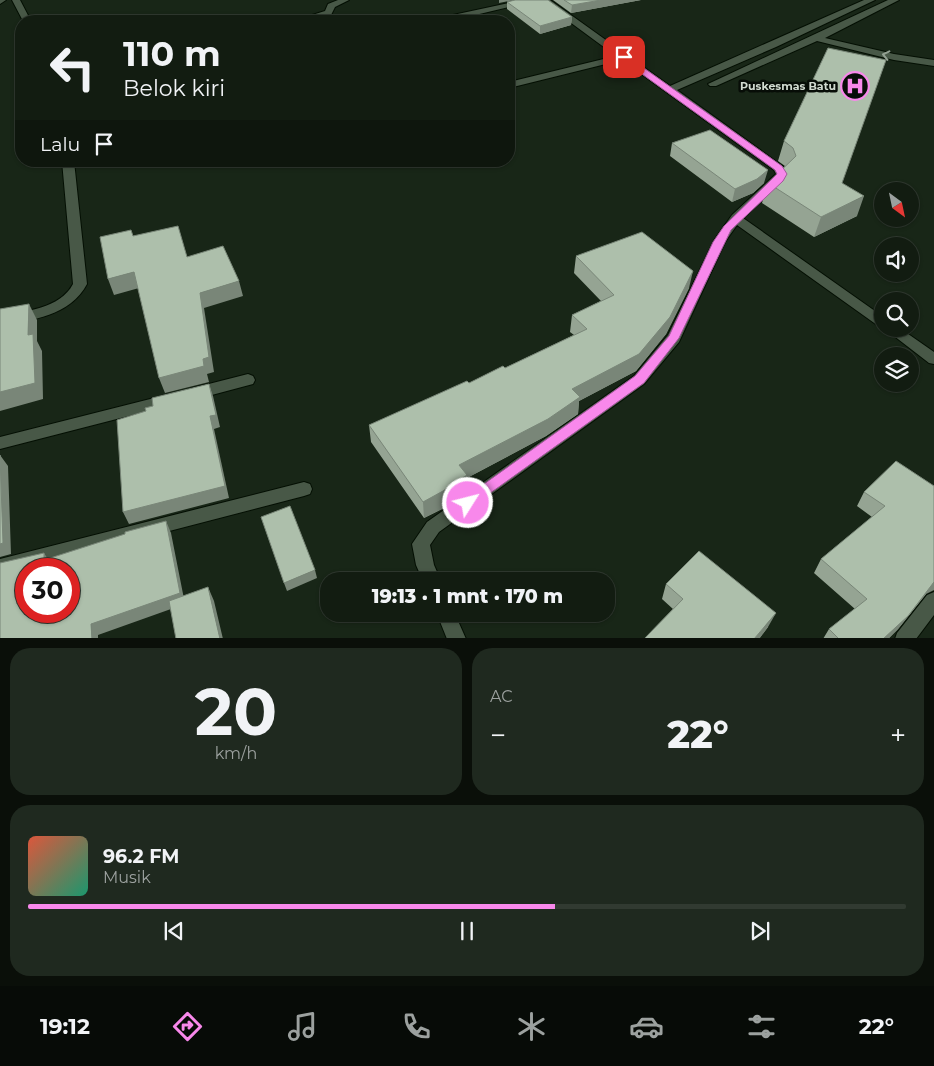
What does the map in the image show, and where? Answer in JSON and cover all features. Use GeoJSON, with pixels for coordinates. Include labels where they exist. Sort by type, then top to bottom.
{"type":"FeatureCollection","features":[{"type":"Feature","properties":{"kind":"street"},"geometry":{"type":"LineString","coordinates":[[16,0],[24,15]]}},
{"type":"Feature","properties":{"kind":"street"},"geometry":{"type":"LineString","coordinates":[[320,15],[328,13],[331,10],[331,6],[345,0]]}},
{"type":"Feature","properties":{"kind":"street"},"geometry":{"type":"LineString","coordinates":[[466,15],[535,0]]}},
{"type":"Feature","properties":{"kind":"street"},"geometry":{"type":"LineString","coordinates":[[428,572],[425,565],[422,544],[433,527],[639,380],[674,338],[719,242],[736,218],[780,178],[782,174],[779,168],[544,0]]}},
{"type":"Feature","properties":{"kind":"street"},"geometry":{"type":"LineString","coordinates":[[669,90],[871,0]]}},
{"type":"Feature","properties":{"kind":"street"},"geometry":{"type":"LineString","coordinates":[[713,84],[816,38],[894,0]]}},
{"type":"Feature","properties":{"kind":"street"},"geometry":{"type":"LineString","coordinates":[[816,38],[894,57],[934,63]]}},
{"type":"Feature","properties":{"kind":"street"},"geometry":{"type":"LineString","coordinates":[[515,84],[624,57]]}},
{"type":"Feature","properties":{"kind":"street"},"geometry":{"type":"LineString","coordinates":[[0,321],[41,312],[58,306],[71,299],[78,292],[80,284],[69,167]]}},
{"type":"Feature","properties":{"kind":"street"},"geometry":{"type":"LineString","coordinates":[[736,218],[874,316]]}},
{"type":"Feature","properties":{"kind":"street"},"geometry":{"type":"LineString","coordinates":[[903,337],[934,359]]}},
{"type":"Feature","properties":{"kind":"street"},"geometry":{"type":"LineString","coordinates":[[0,443],[248,380]]}},
{"type":"Feature","properties":{"kind":"street"},"geometry":{"type":"LineString","coordinates":[[0,567],[304,489]]}},
{"type":"Feature","properties":{"kind":"street"},"geometry":{"type":"LineString","coordinates":[[904,638],[934,601]]}},
{"type":"Feature","properties":{"kind":"street"},"geometry":{"type":"LineString","coordinates":[[450,622],[457,638]]}},
{"type":"Feature","properties":{"kind":"building"},"geometry":{"type":"Polygon","coordinates":[[[515,0],[548,0],[572,17],[540,26],[507,2],[515,0]]]}},
{"type":"Feature","properties":{"kind":"building"},"geometry":{"type":"Polygon","coordinates":[[[564,0],[601,0],[572,5],[564,0]]]}},
{"type":"Feature","properties":{"kind":"building"},"geometry":{"type":"Polygon","coordinates":[[[828,48],[886,60],[842,183],[864,196],[821,217],[768,183],[796,156],[793,148],[784,141],[828,48]]]}},
{"type":"Feature","properties":{"kind":"building"},"geometry":{"type":"Polygon","coordinates":[[[710,130],[768,170],[757,179],[735,189],[672,143],[710,130]]]}},
{"type":"Feature","properties":{"kind":"building"},"geometry":{"type":"Polygon","coordinates":[[[178,226],[187,257],[223,246],[239,281],[200,293],[209,357],[203,359],[204,366],[159,378],[134,272],[108,279],[100,237],[131,230],[133,236],[178,226]]]}},
{"type":"Feature","properties":{"kind":"building"},"geometry":{"type":"Polygon","coordinates":[[[642,232],[693,271],[670,317],[639,354],[572,389],[580,397],[548,419],[459,465],[467,475],[423,502],[369,425],[467,381],[469,383],[503,366],[505,368],[587,329],[572,315],[614,295],[576,256],[642,232]]]}},
{"type":"Feature","properties":{"kind":"building"},"geometry":{"type":"Polygon","coordinates":[[[29,304],[28,335],[33,334],[35,383],[0,392],[0,309],[29,304]]]}},
{"type":"Feature","properties":{"kind":"building"},"geometry":{"type":"Polygon","coordinates":[[[209,384],[216,415],[210,416],[225,486],[123,512],[117,420],[146,411],[145,408],[153,406],[152,398],[209,384]]]}},
{"type":"Feature","properties":{"kind":"building"},"geometry":{"type":"Polygon","coordinates":[[[0,455],[3,543],[0,544],[0,455]]]}},
{"type":"Feature","properties":{"kind":"building"},"geometry":{"type":"Polygon","coordinates":[[[896,461],[934,486],[934,582],[908,616],[884,638],[838,638],[829,629],[867,599],[821,559],[885,506],[864,492],[896,461]]]}},
{"type":"Feature","properties":{"kind":"building"},"geometry":{"type":"Polygon","coordinates":[[[290,506],[315,570],[284,583],[261,517],[290,506]]]}},
{"type":"Feature","properties":{"kind":"building"},"geometry":{"type":"Polygon","coordinates":[[[166,521],[180,593],[91,624],[92,638],[0,638],[0,563],[15,560],[15,623],[80,623],[80,558],[50,558],[125,534],[125,532],[166,521]]]}},
{"type":"Feature","properties":{"kind":"building"},"geometry":{"type":"Polygon","coordinates":[[[699,551],[776,613],[755,638],[645,638],[683,599],[666,584],[699,551]]]}},
{"type":"Feature","properties":{"kind":"building"},"geometry":{"type":"Polygon","coordinates":[[[44,553],[44,558],[22,558],[44,553]]]}},
{"type":"Feature","properties":{"kind":"building"},"geometry":{"type":"Polygon","coordinates":[[[208,587],[220,638],[176,638],[169,601],[208,587]]]}},
{"type":"Feature","properties":{"kind":"place","name":"Puskesmas Batu"},"geometry":{"type":"Point","coordinates":[855,86]}},
{"type":"Feature","properties":{"kind":"route"},"geometry":{"type":"LineString","coordinates":[[468,503],[639,380],[674,338],[719,242],[728,228],[782,174],[779,168],[624,57]]}}]}
